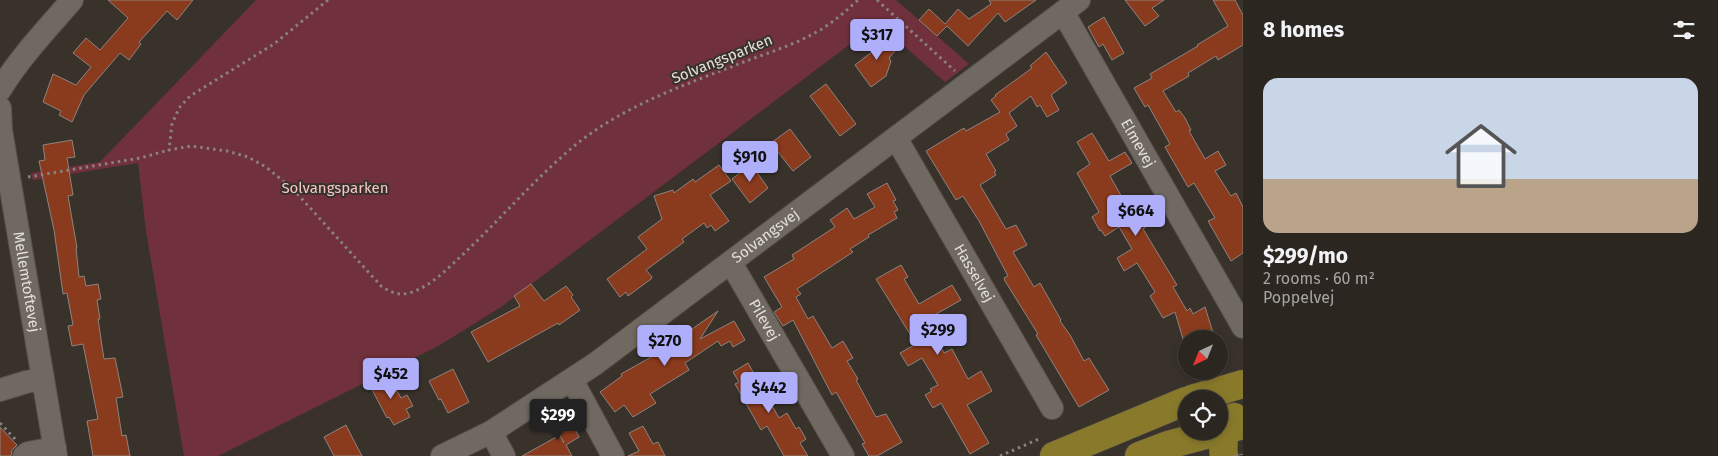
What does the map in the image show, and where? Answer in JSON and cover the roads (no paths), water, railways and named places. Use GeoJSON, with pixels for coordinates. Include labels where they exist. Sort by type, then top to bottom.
{"type":"FeatureCollection","features":[{"type":"Feature","properties":{"kind":"main road"},"geometry":{"type":"LineString","coordinates":[[1223,390],[1243,384]]}},
{"type":"Feature","properties":{"kind":"main road"},"geometry":{"type":"LineString","coordinates":[[1190,456],[1199,454],[1224,441],[1231,419],[1243,410]]}},
{"type":"Feature","properties":{"kind":"main road"},"geometry":{"type":"LineString","coordinates":[[1054,456],[1173,412]]}},
{"type":"Feature","properties":{"kind":"main road"},"geometry":{"type":"LineString","coordinates":[[1140,456],[1168,445],[1224,441]]}},
{"type":"Feature","properties":{"kind":"street"},"geometry":{"type":"LineString","coordinates":[[0,90],[16,65],[72,0]]}},
{"type":"Feature","properties":{"kind":"street","name":"Solvangsvej"},"geometry":{"type":"LineString","coordinates":[[442,456],[491,432],[572,380],[731,263],[1071,6]]}},
{"type":"Feature","properties":{"kind":"street","name":"Elmevej"},"geometry":{"type":"LineString","coordinates":[[1071,6],[1243,328]]}},
{"type":"Feature","properties":{"kind":"street","name":"Mellemtoftevej"},"geometry":{"type":"LineString","coordinates":[[0,108],[1,130],[56,452]]}},
{"type":"Feature","properties":{"kind":"street","name":"Hasselvej"},"geometry":{"type":"LineString","coordinates":[[896,138],[1052,408]]}},
{"type":"Feature","properties":{"kind":"street","name":"Pilevej"},"geometry":{"type":"LineString","coordinates":[[731,263],[843,456]]}},
{"type":"Feature","properties":{"kind":"street"},"geometry":{"type":"LineString","coordinates":[[0,390],[43,379]]}},
{"type":"Feature","properties":{"kind":"street"},"geometry":{"type":"LineString","coordinates":[[572,380],[613,456]]}},
{"type":"Feature","properties":{"kind":"street"},"geometry":{"type":"LineString","coordinates":[[491,432],[504,456]]}},
{"type":"Feature","properties":{"kind":"street"},"geometry":{"type":"LineString","coordinates":[[24,456],[28,453],[56,452]]}},
{"type":"Feature","properties":{"kind":"tram line"},"geometry":{"type":"LineString","coordinates":[[1234,456],[1243,454]]}},
{"type":"Feature","properties":{"kind":"park label","name":"Solvangsparken"},"geometry":{"type":"Point","coordinates":[335,188]}}]}
